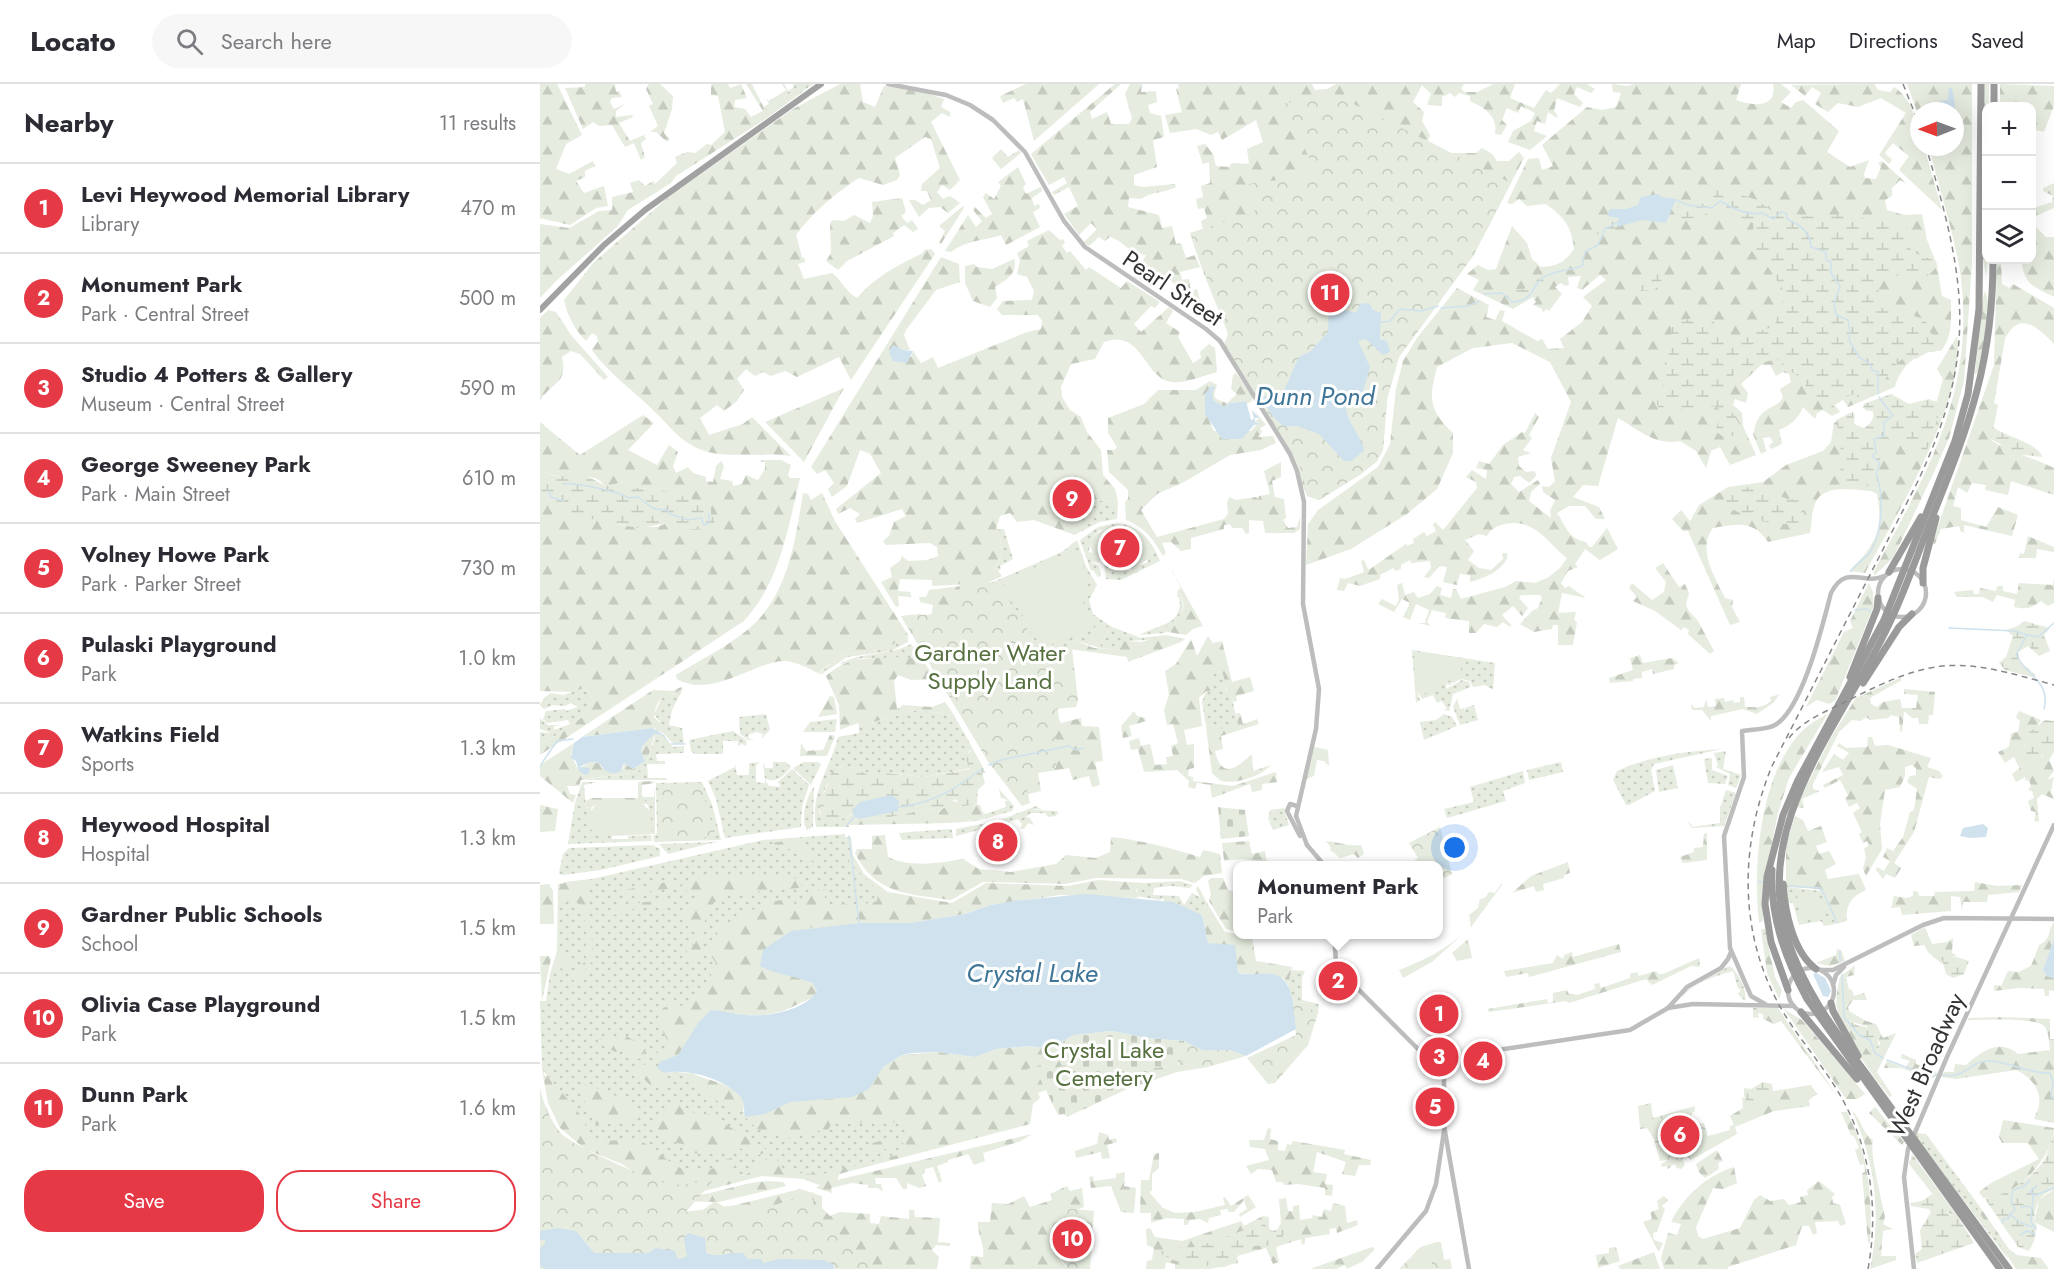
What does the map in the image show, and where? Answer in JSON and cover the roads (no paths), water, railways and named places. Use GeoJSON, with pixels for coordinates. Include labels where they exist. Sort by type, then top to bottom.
{"type":"FeatureCollection","features":[{"type":"Feature","properties":{"kind":"highway"},"geometry":{"type":"LineString","coordinates":[[1788,991],[1786,978],[1771,942],[1766,914],[1767,877],[1776,838],[1797,782],[1845,702],[1893,607],[1966,405],[1976,347],[1981,84]]}},
{"type":"Feature","properties":{"kind":"highway"},"geometry":{"type":"LineString","coordinates":[[1994,84],[1994,102]]}},
{"type":"Feature","properties":{"kind":"highway"},"geometry":{"type":"LineString","coordinates":[[540,310],[604,245],[645,210],[818,85]]}},
{"type":"Feature","properties":{"kind":"highway"},"geometry":{"type":"LineString","coordinates":[[1923,583],[1923,566],[1955,459],[1974,406],[1985,361],[1992,300],[1993,264]]}},
{"type":"Feature","properties":{"kind":"highway"},"geometry":{"type":"LineString","coordinates":[[1910,563],[1955,459]]}},
{"type":"Feature","properties":{"kind":"highway"},"geometry":{"type":"LineString","coordinates":[[1887,574],[1898,560],[1944,468]]}},
{"type":"Feature","properties":{"kind":"highway"},"geometry":{"type":"LineString","coordinates":[[1845,702],[1877,609],[1878,595]]}},
{"type":"Feature","properties":{"kind":"highway"},"geometry":{"type":"LineString","coordinates":[[1794,966],[1779,896],[1781,853],[1787,825],[1802,787],[1834,720],[1899,627],[1912,614]]}},
{"type":"Feature","properties":{"kind":"highway"},"geometry":{"type":"LineString","coordinates":[[1787,825],[1783,867],[1786,906],[1803,956],[1818,970]]}},
{"type":"Feature","properties":{"kind":"highway"},"geometry":{"type":"LineString","coordinates":[[1776,838],[1772,876],[1774,910],[1780,939],[1801,980],[1824,1020],[1886,1113],[1906,1140],[1916,1147],[2009,1269]]}},
{"type":"Feature","properties":{"kind":"highway"},"geometry":{"type":"LineString","coordinates":[[1831,1003],[1873,1082]]}},
{"type":"Feature","properties":{"kind":"highway"},"geometry":{"type":"LineString","coordinates":[[1801,1012],[1886,1113]]}},
{"type":"Feature","properties":{"kind":"highway"},"geometry":{"type":"LineString","coordinates":[[1824,1020],[1908,1131],[1916,1147],[2000,1269]]}},
{"type":"Feature","properties":{"kind":"main road","name":"Pearl Street"},"geometry":{"type":"LineString","coordinates":[[888,84],[952,97],[982,112],[1002,128],[1029,157],[1064,221],[1085,247],[1206,329],[1220,341],[1289,452],[1298,471],[1303,499],[1303,604],[1319,692],[1315,732],[1295,805]]}},
{"type":"Feature","properties":{"kind":"main road"},"geometry":{"type":"LineString","coordinates":[[1765,1004],[1754,1000],[1747,990],[1731,952],[1724,837],[1744,777],[1742,731],[1774,725],[1790,707],[1810,666],[1834,587],[1849,577],[1868,578],[1899,569],[1909,570],[1918,575],[1923,583],[1924,601],[1912,614],[1899,616],[1891,614],[1883,608],[1875,584],[1868,578]]}},
{"type":"Feature","properties":{"kind":"main road"},"geometry":{"type":"LineString","coordinates":[[1878,595],[1887,574]]}},
{"type":"Feature","properties":{"kind":"main road"},"geometry":{"type":"LineString","coordinates":[[1307,845],[1297,822],[1295,805],[1287,809],[1307,845],[1321,861]]}},
{"type":"Feature","properties":{"kind":"main road"},"geometry":{"type":"LineString","coordinates":[[1290,815],[1296,814]]}},
{"type":"Feature","properties":{"kind":"main road","name":"West Broadway"},"geometry":{"type":"LineString","coordinates":[[1914,1269],[1905,1185],[1906,1158],[1917,1123],[2054,825]]}},
{"type":"Feature","properties":{"kind":"main road"},"geometry":{"type":"LineString","coordinates":[[1775,1004],[1785,1000],[1798,973],[1831,971],[1929,923],[1952,917],[1978,916],[2054,919]]}},
{"type":"Feature","properties":{"kind":"main road"},"geometry":{"type":"LineString","coordinates":[[1334,939],[1336,962],[1344,975],[1435,1064],[1444,1064],[1508,1048],[1623,1032],[1642,1026],[1668,1008],[1684,989],[1721,968],[1732,966],[1739,972]]}},
{"type":"Feature","properties":{"kind":"main road"},"geometry":{"type":"LineString","coordinates":[[1721,968],[1731,952]]}},
{"type":"Feature","properties":{"kind":"main road"},"geometry":{"type":"LineString","coordinates":[[1788,991],[1794,1006],[1801,1012],[1818,1013],[1831,1003],[1833,985],[1839,972],[1853,961]]}},
{"type":"Feature","properties":{"kind":"main road"},"geometry":{"type":"LineString","coordinates":[[1818,970],[1833,985]]}},
{"type":"Feature","properties":{"kind":"main road"},"geometry":{"type":"LineString","coordinates":[[1684,989],[1681,1000],[1693,1004]]}},
{"type":"Feature","properties":{"kind":"main road"},"geometry":{"type":"LineString","coordinates":[[1736,1005],[1746,1002],[1747,990]]}},
{"type":"Feature","properties":{"kind":"main road"},"geometry":{"type":"LineString","coordinates":[[1668,1008],[1693,1004],[1794,1006]]}},
{"type":"Feature","properties":{"kind":"main road"},"geometry":{"type":"LineString","coordinates":[[1444,1064],[1444,1126],[1441,1152],[1469,1269]]}},
{"type":"Feature","properties":{"kind":"main road"},"geometry":{"type":"LineString","coordinates":[[1377,1269],[1425,1212],[1437,1174],[1450,1159],[1444,1126]]}},
{"type":"Feature","properties":{"kind":"main road"},"geometry":{"type":"LineString","coordinates":[[1441,1152],[1445,1148],[1449,1151]]}},
{"type":"Feature","properties":{"kind":"water"},"geometry":{"type":"Polygon","coordinates":[[[1949,88],[1952,88],[1954,102],[1939,102],[1948,100],[1949,88]]]}},
{"type":"Feature","properties":{"kind":"water"},"geometry":{"type":"Polygon","coordinates":[[[1658,194],[1662,197],[1676,199],[1666,223],[1642,220],[1617,227],[1619,218],[1607,216],[1610,209],[1626,209],[1638,205],[1641,197],[1658,194]]]}},
{"type":"Feature","properties":{"kind":"water","name":"Dunn Pond"},"geometry":{"type":"Polygon","coordinates":[[[1369,303],[1373,310],[1381,313],[1380,339],[1387,341],[1390,352],[1383,355],[1366,339],[1358,341],[1370,367],[1360,402],[1350,403],[1346,409],[1364,451],[1351,461],[1344,461],[1319,434],[1297,426],[1283,426],[1271,414],[1262,398],[1265,396],[1276,401],[1280,399],[1299,357],[1311,351],[1328,332],[1329,305],[1356,313],[1360,304],[1369,303]]]}},
{"type":"Feature","properties":{"kind":"water"},"geometry":{"type":"Polygon","coordinates":[[[893,345],[903,350],[913,351],[907,363],[893,361],[889,352],[893,345]]]}},
{"type":"Feature","properties":{"kind":"water"},"geometry":{"type":"Polygon","coordinates":[[[1211,386],[1215,387],[1212,393],[1213,400],[1224,407],[1229,403],[1246,401],[1251,420],[1254,419],[1252,410],[1259,418],[1255,418],[1255,422],[1260,424],[1254,425],[1242,439],[1222,439],[1205,414],[1205,394],[1211,386]]]}},
{"type":"Feature","properties":{"kind":"water"},"geometry":{"type":"Polygon","coordinates":[[[652,728],[664,735],[670,744],[662,735],[654,734],[642,746],[641,752],[645,761],[633,769],[624,763],[621,771],[611,773],[599,763],[591,762],[579,767],[590,768],[589,773],[585,775],[579,771],[576,761],[571,758],[574,743],[582,737],[652,728]]]}},
{"type":"Feature","properties":{"kind":"water"},"geometry":{"type":"Polygon","coordinates":[[[892,795],[899,801],[898,811],[859,819],[854,815],[852,810],[860,802],[892,795]]]}},
{"type":"Feature","properties":{"kind":"water"},"geometry":{"type":"Polygon","coordinates":[[[1983,824],[1988,828],[1986,837],[1960,836],[1963,828],[1983,824]]]}},
{"type":"Feature","properties":{"kind":"water","name":"Crystal Lake"},"geometry":{"type":"Polygon","coordinates":[[[1085,894],[1173,902],[1202,915],[1208,943],[1235,945],[1238,973],[1271,974],[1285,981],[1293,1004],[1296,1029],[1246,1056],[1230,1050],[1202,1050],[1184,1041],[1148,1038],[1112,1031],[1073,1035],[1050,1049],[1029,1046],[996,1049],[975,1057],[938,1052],[912,1053],[902,1055],[883,1067],[869,1089],[852,1097],[790,1102],[765,1114],[745,1117],[743,1100],[737,1093],[718,1081],[685,1072],[665,1073],[657,1068],[660,1062],[678,1055],[699,1022],[711,1010],[745,1015],[774,1014],[794,1008],[811,999],[817,992],[813,983],[760,966],[763,950],[791,931],[860,923],[910,923],[965,914],[991,905],[1014,901],[1085,894]]]}},
{"type":"Feature","properties":{"kind":"water"},"geometry":{"type":"Polygon","coordinates":[[[2054,939],[2054,978],[2047,976],[2043,970],[2054,939]]]}},
{"type":"Feature","properties":{"kind":"water"},"geometry":{"type":"Polygon","coordinates":[[[1816,973],[1825,978],[1831,991],[1828,997],[1823,996],[1813,974],[1816,973]]]}},
{"type":"Feature","properties":{"kind":"water"},"geometry":{"type":"Polygon","coordinates":[[[558,1228],[576,1231],[594,1253],[649,1253],[655,1248],[675,1251],[677,1258],[681,1259],[687,1256],[684,1238],[688,1233],[705,1238],[706,1253],[711,1255],[743,1253],[748,1259],[761,1259],[763,1263],[780,1259],[823,1260],[833,1264],[834,1269],[545,1269],[540,1265],[540,1248],[545,1244],[545,1240],[540,1240],[540,1231],[558,1228]]]}},
{"type":"Feature","properties":{"kind":"waterway"},"geometry":{"type":"LineString","coordinates":[[1676,200],[1687,205],[1712,208],[1720,201],[1741,211],[1762,213],[1773,219],[1781,212],[1786,213],[1787,219],[1804,229],[1811,247],[1826,252],[1826,260],[1831,262],[1831,273],[1840,286],[1834,303],[1836,315],[1848,320],[1849,340],[1859,357],[1870,364],[1872,370],[1878,372],[1878,394]]}},
{"type":"Feature","properties":{"kind":"waterway"},"geometry":{"type":"LineString","coordinates":[[1484,294],[1502,293],[1512,302],[1525,299],[1544,277],[1582,266],[1585,252],[1598,245],[1605,229],[1618,222]]}},
{"type":"Feature","properties":{"kind":"waterway"},"geometry":{"type":"LineString","coordinates":[[1441,308],[1469,306],[1479,301]]}},
{"type":"Feature","properties":{"kind":"waterway"},"geometry":{"type":"LineString","coordinates":[[1382,322],[1390,321],[1400,309],[1421,311],[1438,306]]}},
{"type":"Feature","properties":{"kind":"waterway"},"geometry":{"type":"LineString","coordinates":[[1851,572],[1870,552],[1878,535],[1880,524],[1881,502],[1876,474],[1880,463],[1872,456],[1876,453],[1874,439],[1884,436],[1884,422],[1893,416],[1879,397]]}},
{"type":"Feature","properties":{"kind":"waterway"},"geometry":{"type":"LineString","coordinates":[[563,484],[597,488],[628,498],[638,497],[651,507],[666,509],[670,514],[688,520],[701,518],[704,525],[709,523],[709,514]]}},
{"type":"Feature","properties":{"kind":"waterway"},"geometry":{"type":"LineString","coordinates":[[548,490],[551,497],[564,501]]}},
{"type":"Feature","properties":{"kind":"waterway"},"geometry":{"type":"LineString","coordinates":[[1855,610],[1867,609],[1870,612]]}},
{"type":"Feature","properties":{"kind":"waterway"},"geometry":{"type":"LineString","coordinates":[[2027,635],[2038,637],[2054,623]]}},
{"type":"Feature","properties":{"kind":"waterway"},"geometry":{"type":"LineString","coordinates":[[1949,628],[2015,631],[2027,635],[2016,655],[2041,686],[2044,692],[2044,709]]}},
{"type":"Feature","properties":{"kind":"waterway"},"geometry":{"type":"LineString","coordinates":[[540,766],[557,741],[573,739]]}},
{"type":"Feature","properties":{"kind":"waterway"},"geometry":{"type":"LineString","coordinates":[[671,744],[685,744]]}},
{"type":"Feature","properties":{"kind":"waterway"},"geometry":{"type":"LineString","coordinates":[[989,765],[1001,760],[1068,746],[1077,750],[1083,748]]}},
{"type":"Feature","properties":{"kind":"waterway"},"geometry":{"type":"LineString","coordinates":[[900,807],[923,802],[943,794],[982,769]]}},
{"type":"Feature","properties":{"kind":"waterway"},"geometry":{"type":"LineString","coordinates":[[847,825],[855,816]]}},
{"type":"Feature","properties":{"kind":"waterway"},"geometry":{"type":"LineString","coordinates":[[849,836],[859,923]]}},
{"type":"Feature","properties":{"kind":"waterway"},"geometry":{"type":"LineString","coordinates":[[1789,886],[1821,888],[1837,922]]}},
{"type":"Feature","properties":{"kind":"waterway"},"geometry":{"type":"LineString","coordinates":[[1840,951],[1840,962]]}},
{"type":"Feature","properties":{"kind":"waterway"},"geometry":{"type":"LineString","coordinates":[[1842,974],[1844,1017],[1859,1035],[1870,1040],[1875,1053],[1883,1058]]}},
{"type":"Feature","properties":{"kind":"waterway"},"geometry":{"type":"LineString","coordinates":[[1887,1060],[1930,1076],[1937,1075]]}},
{"type":"Feature","properties":{"kind":"waterway"},"geometry":{"type":"LineString","coordinates":[[1942,1075],[1962,1073],[1977,1063],[1998,1062],[2035,1072],[2050,1073],[2053,1081],[2051,1097],[2054,1098]]}},
{"type":"Feature","properties":{"kind":"waterway"},"geometry":{"type":"LineString","coordinates":[[2030,1180],[2025,1186],[2013,1190],[2011,1200],[2015,1210],[2010,1214],[2019,1222],[2032,1227]]}},
{"type":"Feature","properties":{"kind":"waterway"},"geometry":{"type":"LineString","coordinates":[[2034,1194],[2030,1192],[2037,1186]]}},
{"type":"Feature","properties":{"kind":"waterway"},"geometry":{"type":"LineString","coordinates":[[2036,1229],[2031,1222],[2033,1196],[2054,1188]]}},
{"type":"Feature","properties":{"kind":"waterway"},"geometry":{"type":"LineString","coordinates":[[2021,1207],[2028,1206],[2032,1209]]}},
{"type":"Feature","properties":{"kind":"waterway"},"geometry":{"type":"LineString","coordinates":[[2002,1223],[2004,1219],[2009,1218],[2010,1214]]}},
{"type":"Feature","properties":{"kind":"waterway"},"geometry":{"type":"LineString","coordinates":[[2020,1235],[2027,1231],[2035,1234]]}},
{"type":"Feature","properties":{"kind":"railway"},"geometry":{"type":"LineString","coordinates":[[1903,84],[1910,102]]}},
{"type":"Feature","properties":{"kind":"railway"},"geometry":{"type":"LineString","coordinates":[[1868,1269],[1873,1220],[1872,1196],[1863,1149],[1845,1103],[1776,999],[1755,942],[1748,883],[1754,824],[1772,766],[1917,483],[1937,437],[1950,394],[1958,355],[1960,316],[1957,277],[1940,194],[1929,156]]}},
{"type":"Feature","properties":{"kind":"railway"},"geometry":{"type":"LineString","coordinates":[[1789,738],[1801,726],[1824,712],[1904,675],[1927,669],[1970,666],[2054,685]]}},
{"type":"Feature","properties":{"kind":"place","name":"Dunn Park"},"geometry":{"type":"Point","coordinates":[1330,293]}},
{"type":"Feature","properties":{"kind":"place","name":"Gardner Public Schools"},"geometry":{"type":"Point","coordinates":[1072,499]}},
{"type":"Feature","properties":{"kind":"place","name":"Watkins Field"},"geometry":{"type":"Point","coordinates":[1120,548]}},
{"type":"Feature","properties":{"kind":"place","name":"Heywood Hospital"},"geometry":{"type":"Point","coordinates":[998,842]}},
{"type":"Feature","properties":{"kind":"place","name":"Monument Park"},"geometry":{"type":"Point","coordinates":[1338,981]}},
{"type":"Feature","properties":{"kind":"place","name":"Levi Heywood Memorial Library"},"geometry":{"type":"Point","coordinates":[1439,1014]}},
{"type":"Feature","properties":{"kind":"place","name":"Studio 4 Potters & Gallery"},"geometry":{"type":"Point","coordinates":[1439,1057]}},
{"type":"Feature","properties":{"kind":"place","name":"George Sweeney Park"},"geometry":{"type":"Point","coordinates":[1483,1061]}},
{"type":"Feature","properties":{"kind":"place","name":"Volney Howe Park"},"geometry":{"type":"Point","coordinates":[1435,1107]}},
{"type":"Feature","properties":{"kind":"place","name":"Pulaski Playground"},"geometry":{"type":"Point","coordinates":[1680,1135]}},
{"type":"Feature","properties":{"kind":"place","name":"Olivia Case Playground"},"geometry":{"type":"Point","coordinates":[1072,1239]}},
{"type":"Feature","properties":{"kind":"park label","name":"Gardner Water Supply Land"},"geometry":{"type":"Point","coordinates":[990,666]}},
{"type":"Feature","properties":{"kind":"park label","name":"Crystal Lake Cemetery"},"geometry":{"type":"Point","coordinates":[1104,1063]}}]}
